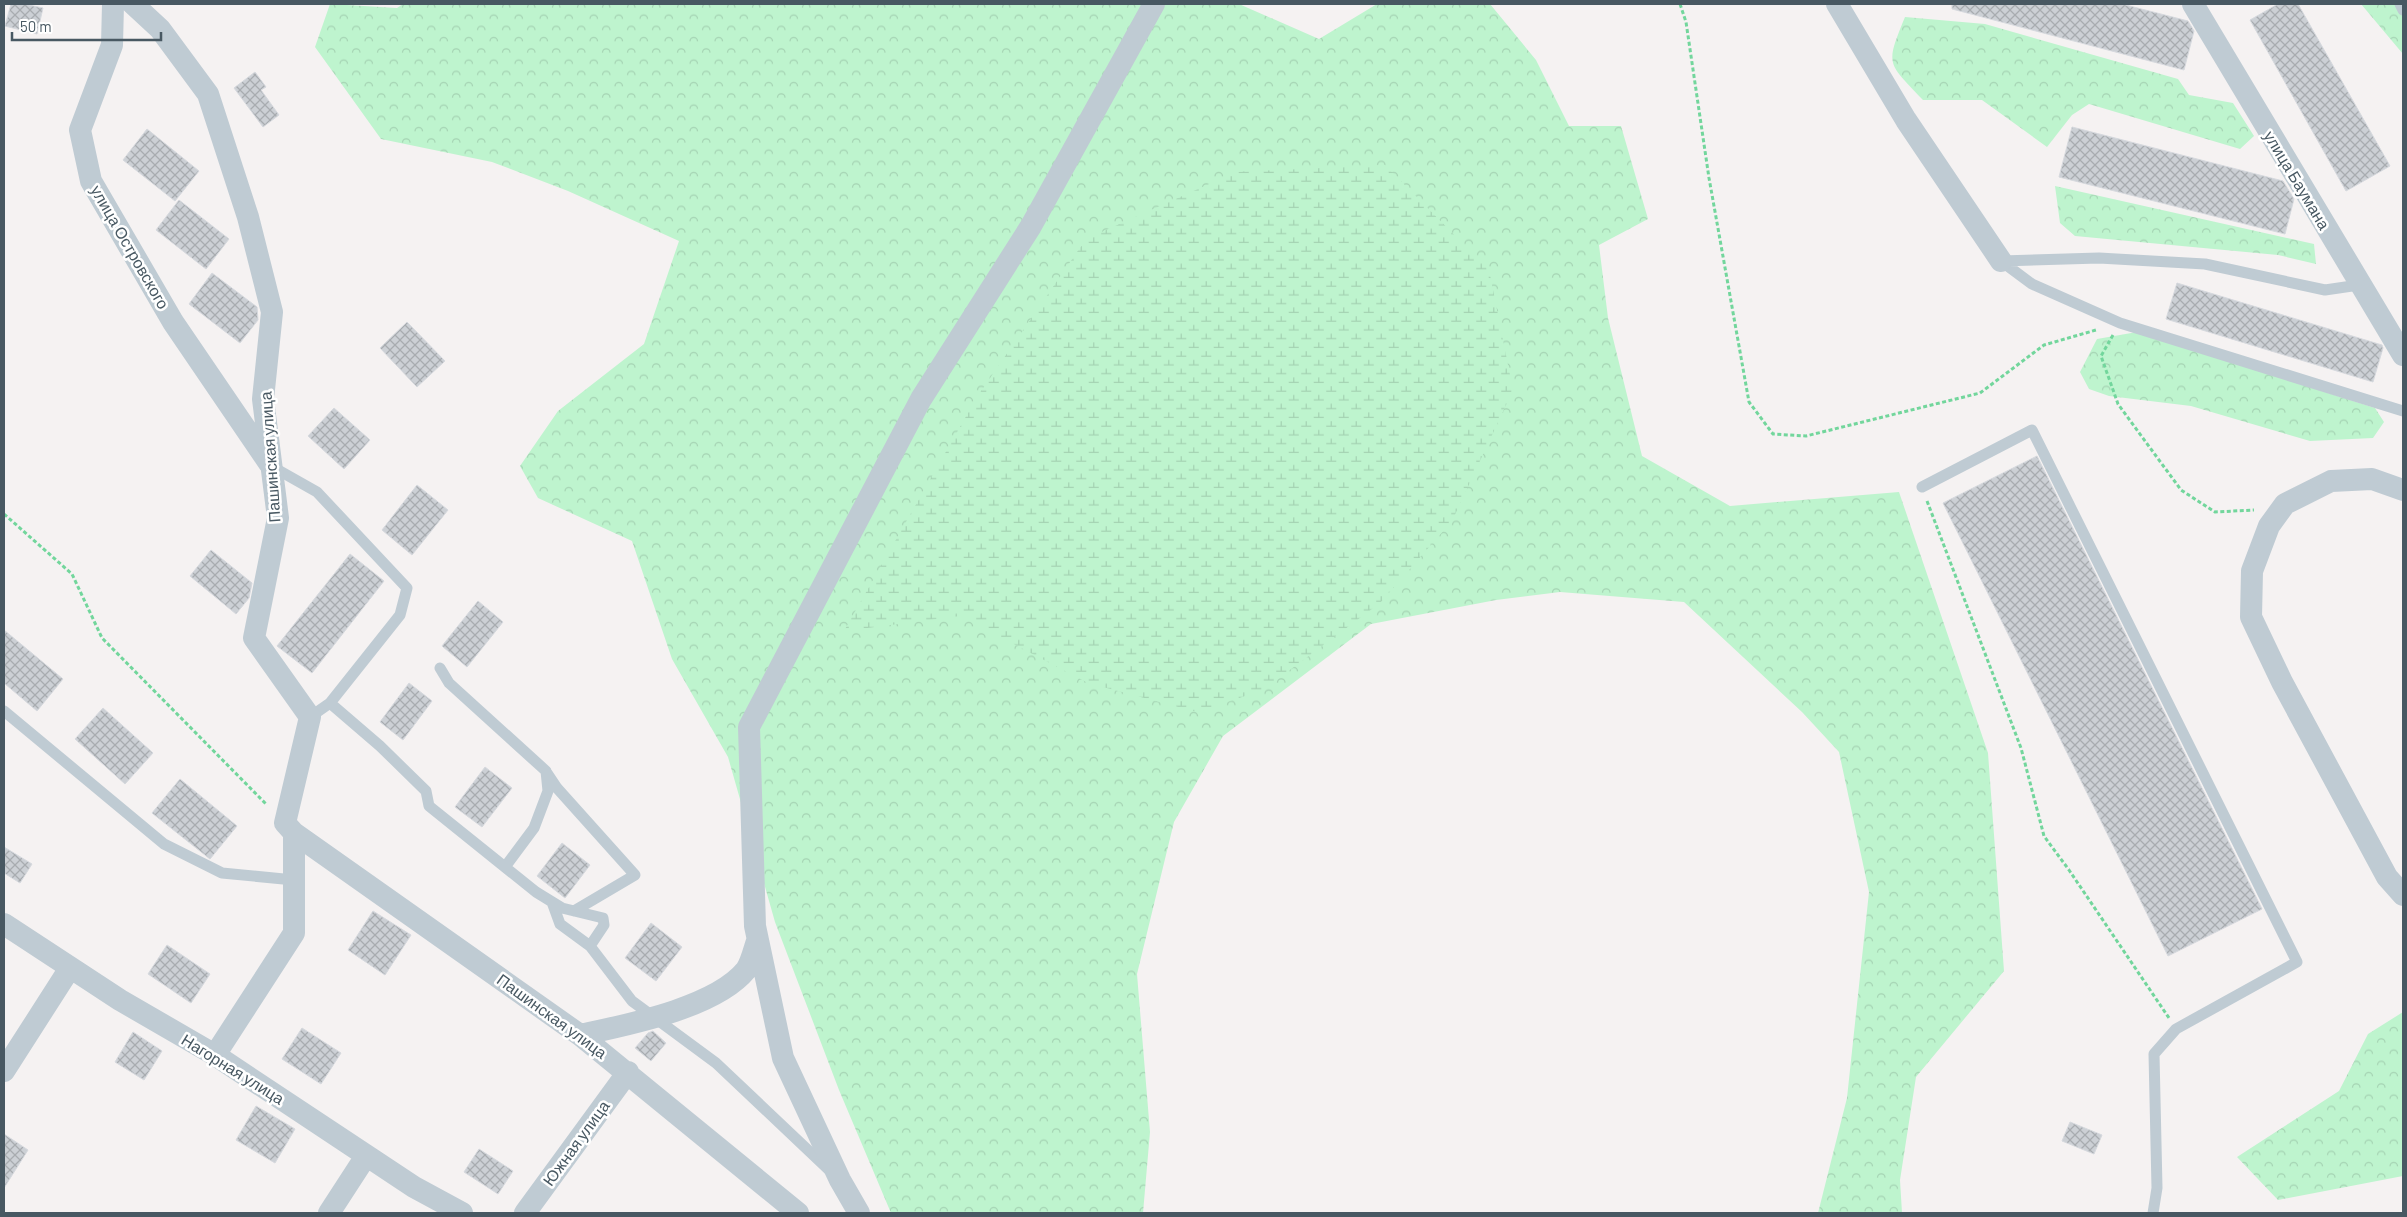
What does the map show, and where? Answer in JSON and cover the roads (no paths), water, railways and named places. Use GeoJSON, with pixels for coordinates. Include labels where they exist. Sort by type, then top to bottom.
{"type":"FeatureCollection","features":[{"type":"Feature","properties":{"kind":"street","name":"улица Островского"},"geometry":{"type":"LineString","coordinates":[[113,4],[112,46],[80,130],[91,181],[173,322],[272,466]]}},
{"type":"Feature","properties":{"kind":"street","name":"Пашинская улица"},"geometry":{"type":"LineString","coordinates":[[132,4],[160,29],[208,94],[248,217],[272,312],[263,399],[278,518],[254,638],[310,717]]}},
{"type":"Feature","properties":{"kind":"street"},"geometry":{"type":"LineString","coordinates":[[859,1213],[840,1180],[783,1058],[757,941],[754,916],[749,727],[921,398],[1031,226],[1154,4]]}},
{"type":"Feature","properties":{"kind":"street"},"geometry":{"type":"LineString","coordinates":[[1836,4],[1906,120],[2001,261]]}},
{"type":"Feature","properties":{"kind":"street","name":"улица Баумана"},"geometry":{"type":"LineString","coordinates":[[2192,4],[2403,356]]}},
{"type":"Feature","properties":{"kind":"street"},"geometry":{"type":"LineString","coordinates":[[2403,490],[2372,479],[2332,481],[2285,504],[2269,526],[2252,571],[2251,617],[2282,682],[2387,877],[2403,895]]}},
{"type":"Feature","properties":{"kind":"street"},"geometry":{"type":"LineString","coordinates":[[215,1056],[294,933],[294,880],[290,828],[310,717]]}},
{"type":"Feature","properties":{"kind":"street","name":"Пашинская улица"},"geometry":{"type":"LineString","coordinates":[[290,828],[580,1035],[628,1072],[798,1213]]}},
{"type":"Feature","properties":{"kind":"street","name":"Нагорная улица"},"geometry":{"type":"LineString","coordinates":[[4,924],[120,1000],[215,1056],[414,1187],[462,1213]]}},
{"type":"Feature","properties":{"kind":"street"},"geometry":{"type":"LineString","coordinates":[[580,1035],[656,1018],[719,991],[746,969],[757,941]]}},
{"type":"Feature","properties":{"kind":"street"},"geometry":{"type":"LineString","coordinates":[[4,1071],[70,968]]}},
{"type":"Feature","properties":{"kind":"street","name":"Южная улица"},"geometry":{"type":"LineString","coordinates":[[525,1213],[628,1072]]}},
{"type":"Feature","properties":{"kind":"street"},"geometry":{"type":"LineString","coordinates":[[329,1213],[366,1156]]}},
{"type":"Feature","properties":{"kind":"lane"},"geometry":{"type":"LineString","coordinates":[[2400,4],[2403,10]]}},
{"type":"Feature","properties":{"kind":"lane"},"geometry":{"type":"LineString","coordinates":[[2001,261],[2099,258],[2205,264],[2325,290],[2359,285]]}},
{"type":"Feature","properties":{"kind":"lane"},"geometry":{"type":"LineString","coordinates":[[2001,261],[2032,284],[2120,323],[2403,411]]}},
{"type":"Feature","properties":{"kind":"lane"},"geometry":{"type":"LineString","coordinates":[[1922,487],[2032,430],[2297,962],[2176,1029],[2154,1054],[2157,1188],[2153,1213]]}},
{"type":"Feature","properties":{"kind":"lane"},"geometry":{"type":"LineString","coordinates":[[272,466],[317,492],[406,588],[400,614],[330,703],[310,717]]}},
{"type":"Feature","properties":{"kind":"lane"},"geometry":{"type":"LineString","coordinates":[[440,668],[449,683],[546,771],[556,788],[635,875],[574,911]]}},
{"type":"Feature","properties":{"kind":"lane"},"geometry":{"type":"LineString","coordinates":[[330,703],[380,746],[426,791],[429,806],[536,892],[562,908],[603,918],[604,925],[590,946]]}},
{"type":"Feature","properties":{"kind":"lane"},"geometry":{"type":"LineString","coordinates":[[4,711],[164,844],[222,873],[294,880]]}},
{"type":"Feature","properties":{"kind":"lane"},"geometry":{"type":"LineString","coordinates":[[505,867],[534,828],[548,792],[546,771]]}},
{"type":"Feature","properties":{"kind":"lane"},"geometry":{"type":"LineString","coordinates":[[552,902],[560,924],[590,946],[632,1000],[716,1062],[840,1180]]}}]}
